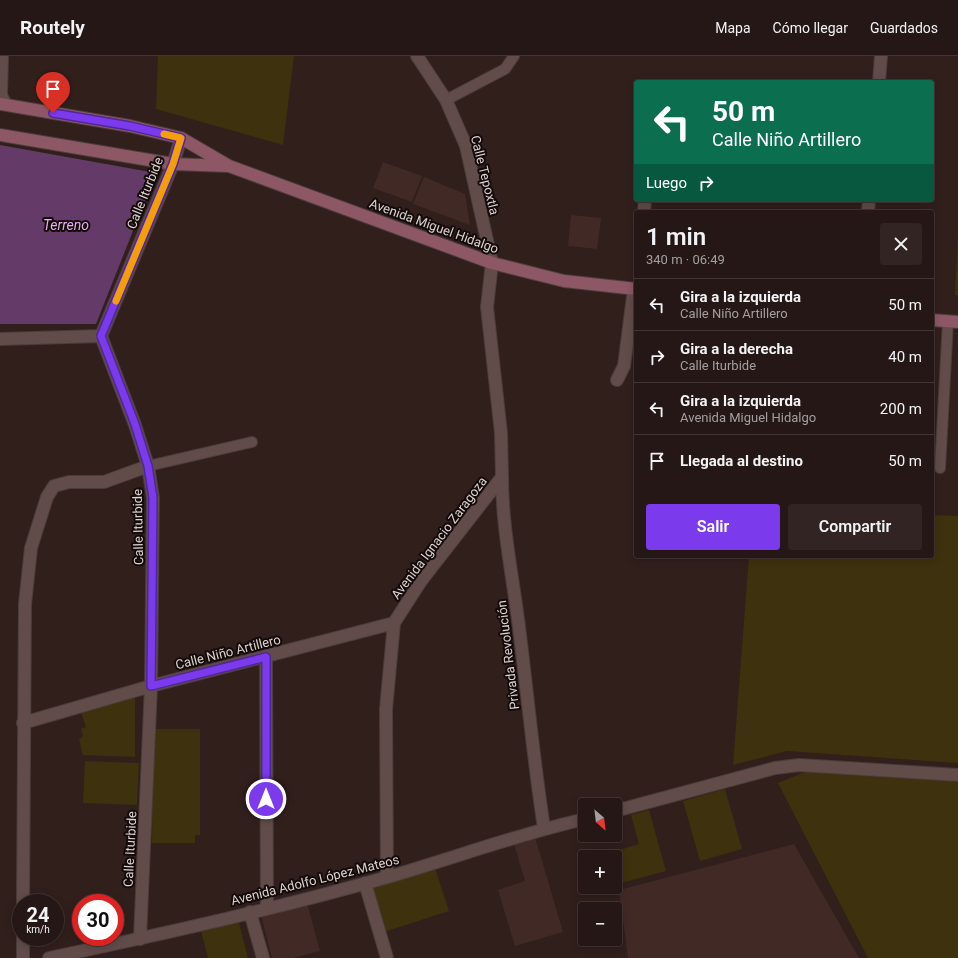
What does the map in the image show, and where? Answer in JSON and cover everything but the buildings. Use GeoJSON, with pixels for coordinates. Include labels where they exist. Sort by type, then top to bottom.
{"type":"FeatureCollection","features":[{"type":"Feature","properties":{"kind":"main road","name":"Avenida Miguel Hidalgo"},"geometry":{"type":"LineString","coordinates":[[3,105],[130,126],[181,138],[229,166],[492,263],[564,281],[634,289]]}},
{"type":"Feature","properties":{"kind":"main road","name":"Avenida Miguel Hidalgo"},"geometry":{"type":"LineString","coordinates":[[0,134],[173,164],[229,166]]}},
{"type":"Feature","properties":{"kind":"main road"},"geometry":{"type":"LineString","coordinates":[[934,320],[953,321]]}},
{"type":"Feature","properties":{"kind":"street","name":"Calle Tepoxtla"},"geometry":{"type":"LineString","coordinates":[[417,56],[446,100],[466,146],[492,263]]}},
{"type":"Feature","properties":{"kind":"street"},"geometry":{"type":"LineString","coordinates":[[879,80],[881,56]]}},
{"type":"Feature","properties":{"kind":"street","name":"Calle Iturbide"},"geometry":{"type":"LineString","coordinates":[[140,939],[151,686],[153,498],[148,466],[135,424],[101,336],[173,164],[181,138]]}},
{"type":"Feature","properties":{"kind":"street","name":"Avenida Ignacio Zaragoza"},"geometry":{"type":"LineString","coordinates":[[387,877],[386,709],[394,623],[421,581],[502,477],[501,433],[487,307],[492,263]]}},
{"type":"Feature","properties":{"kind":"street"},"geometry":{"type":"LineString","coordinates":[[617,380],[624,366],[634,296]]}},
{"type":"Feature","properties":{"kind":"street"},"geometry":{"type":"LineString","coordinates":[[0,339],[101,336]]}},
{"type":"Feature","properties":{"kind":"street"},"geometry":{"type":"LineString","coordinates":[[23,894],[25,604],[31,548],[47,497],[54,486],[69,482],[104,482],[148,466]]}},
{"type":"Feature","properties":{"kind":"street","name":"Privada Revolución"},"geometry":{"type":"LineString","coordinates":[[502,477],[502,508],[520,634],[535,769],[544,828]]}},
{"type":"Feature","properties":{"kind":"street","name":"Calle Niño Artillero"},"geometry":{"type":"LineString","coordinates":[[23,723],[151,686],[394,623]]}},
{"type":"Feature","properties":{"kind":"street"},"geometry":{"type":"LineString","coordinates":[[266,657],[267,909]]}},
{"type":"Feature","properties":{"kind":"street"},"geometry":{"type":"LineString","coordinates":[[622,809],[775,768],[799,764],[958,775]]}},
{"type":"Feature","properties":{"kind":"street","name":"Avenida Adolfo López Mateos"},"geometry":{"type":"LineString","coordinates":[[49,958],[140,939],[267,909],[387,877],[544,828],[578,821]]}},
{"type":"Feature","properties":{"kind":"street"},"geometry":{"type":"LineString","coordinates":[[365,883],[387,958]]}},
{"type":"Feature","properties":{"kind":"street"},"geometry":{"type":"LineString","coordinates":[[250,912],[263,958]]}},
{"type":"Feature","properties":{"kind":"street"},"geometry":{"type":"LineString","coordinates":[[23,946],[23,958]]}},
{"type":"Feature","properties":{"kind":"lane"},"geometry":{"type":"LineString","coordinates":[[3,56],[3,105]]}},
{"type":"Feature","properties":{"kind":"lane"},"geometry":{"type":"LineString","coordinates":[[446,100],[505,69],[514,56]]}},
{"type":"Feature","properties":{"kind":"lane"},"geometry":{"type":"LineString","coordinates":[[940,468],[953,321]]}},
{"type":"Feature","properties":{"kind":"lane"},"geometry":{"type":"LineString","coordinates":[[148,466],[252,442]]}},
{"type":"Feature","properties":{"kind":"shaded area"},"geometry":{"type":"Polygon","coordinates":[[[158,56],[294,56],[283,145],[156,109],[158,56]]]}},
{"type":"Feature","properties":{"kind":"shaded area"},"geometry":{"type":"Polygon","coordinates":[[[383,162],[422,176],[412,202],[373,188],[383,162]]]}},
{"type":"Feature","properties":{"kind":"shaded area"},"geometry":{"type":"Polygon","coordinates":[[[424,177],[465,194],[470,225],[413,204],[424,177]]]}},
{"type":"Feature","properties":{"kind":"shaded area"},"geometry":{"type":"Polygon","coordinates":[[[571,215],[601,218],[597,249],[568,246],[571,215]]]}},
{"type":"Feature","properties":{"kind":"shaded area"},"geometry":{"type":"Polygon","coordinates":[[[958,229],[958,295],[955,295],[958,229]]]}},
{"type":"Feature","properties":{"kind":"shaded area"},"geometry":{"type":"Polygon","coordinates":[[[934,515],[958,516],[958,763],[787,751],[733,765],[749,558],[934,558],[934,515]]]}},
{"type":"Feature","properties":{"kind":"shaded area"},"geometry":{"type":"Polygon","coordinates":[[[135,694],[135,757],[83,755],[79,740],[83,736],[81,729],[86,727],[81,712],[135,694]]]}},
{"type":"Feature","properties":{"kind":"shaded area"},"geometry":{"type":"Polygon","coordinates":[[[153,729],[200,729],[200,835],[195,835],[195,843],[152,843],[153,729]]]}},
{"type":"Feature","properties":{"kind":"shaded area"},"geometry":{"type":"Polygon","coordinates":[[[85,761],[139,763],[137,805],[83,803],[85,761]]]}},
{"type":"Feature","properties":{"kind":"shaded area"},"geometry":{"type":"Polygon","coordinates":[[[805,772],[958,782],[958,958],[868,958],[778,783],[805,772]]]}},
{"type":"Feature","properties":{"kind":"shaded area"},"geometry":{"type":"Polygon","coordinates":[[[725,789],[742,849],[700,861],[683,801],[725,789]]]}},
{"type":"Feature","properties":{"kind":"shaded area"},"geometry":{"type":"Polygon","coordinates":[[[649,810],[666,871],[622,883],[622,850],[620,850],[639,844],[631,815],[649,810]]]}},
{"type":"Feature","properties":{"kind":"shaded area"},"geometry":{"type":"Polygon","coordinates":[[[535,837],[563,932],[515,946],[498,890],[525,881],[514,844],[535,837]]]}},
{"type":"Feature","properties":{"kind":"shaded area"},"geometry":{"type":"Polygon","coordinates":[[[794,844],[859,958],[628,958],[622,902],[621,902],[620,894],[622,894],[622,889],[794,844]]]}},
{"type":"Feature","properties":{"kind":"shaded area"},"geometry":{"type":"Polygon","coordinates":[[[434,865],[449,911],[384,932],[369,886],[434,865]]]}},
{"type":"Feature","properties":{"kind":"shaded area"},"geometry":{"type":"Polygon","coordinates":[[[307,903],[320,951],[293,958],[272,958],[261,915],[307,903]]]}},
{"type":"Feature","properties":{"kind":"shaded area"},"geometry":{"type":"Polygon","coordinates":[[[238,919],[248,958],[208,958],[200,927],[238,919]]]}},
{"type":"Feature","properties":{"kind":"water","name":"Terreno"},"geometry":{"type":"Polygon","coordinates":[[[0,145],[156,173],[96,324],[0,324],[0,145]]]}},
{"type":"Feature","properties":{"kind":"slow traffic"},"geometry":{"type":"LineString","coordinates":[[116,301],[173,164],[181,138],[164,134]]}},
{"type":"Feature","properties":{"kind":"route"},"geometry":{"type":"LineString","coordinates":[[53,113],[130,126],[181,138],[173,164],[101,336],[135,424],[148,466],[153,498],[151,686],[266,657],[266,799]]}}]}
